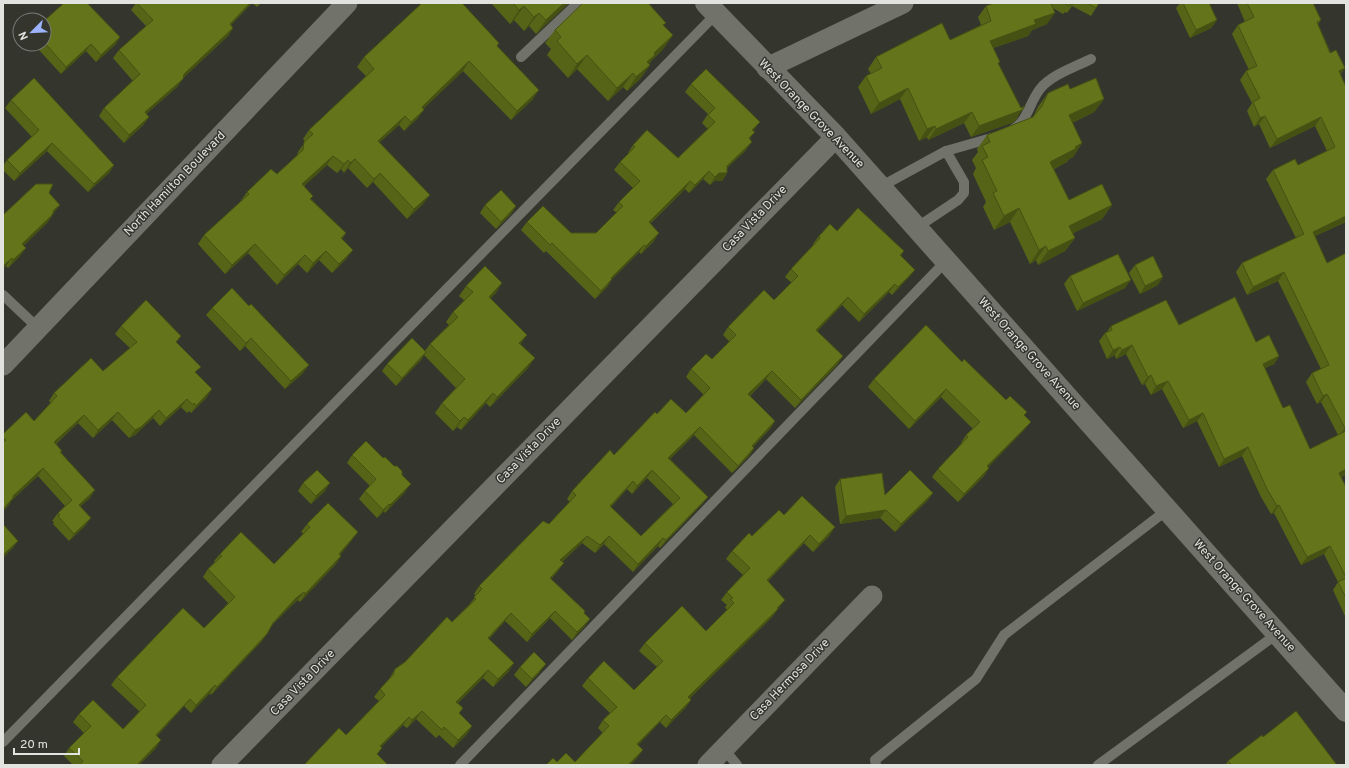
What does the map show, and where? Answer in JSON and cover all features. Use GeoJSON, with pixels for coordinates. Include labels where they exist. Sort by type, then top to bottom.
{"type":"FeatureCollection","features":[{"type":"Feature","properties":{"kind":"street","name":"North Hamilton Boulevard"},"geometry":{"type":"LineString","coordinates":[[3,365],[347,3]]}},
{"type":"Feature","properties":{"kind":"street"},"geometry":{"type":"LineString","coordinates":[[767,68],[903,3]]}},
{"type":"Feature","properties":{"kind":"street","name":"West Orange Grove Avenue"},"geometry":{"type":"LineString","coordinates":[[711,8],[767,68],[836,137],[1346,711]]}},
{"type":"Feature","properties":{"kind":"street","name":"Casa Vista Drive"},"geometry":{"type":"LineString","coordinates":[[222,765],[836,137]]}},
{"type":"Feature","properties":{"kind":"street","name":"Casa Hermosa Drive"},"geometry":{"type":"LineString","coordinates":[[708,765],[872,596]]}},
{"type":"Feature","properties":{"kind":"lane"},"geometry":{"type":"LineString","coordinates":[[521,57],[578,3]]}},
{"type":"Feature","properties":{"kind":"lane"},"geometry":{"type":"LineString","coordinates":[[3,742],[711,8]]}},
{"type":"Feature","properties":{"kind":"lane"},"geometry":{"type":"LineString","coordinates":[[880,187],[946,151],[985,140],[1018,127],[1026,117],[1039,90],[1047,82],[1091,59]]}},
{"type":"Feature","properties":{"kind":"lane"},"geometry":{"type":"LineString","coordinates":[[916,228],[958,200],[964,193],[964,182],[946,151]]}},
{"type":"Feature","properties":{"kind":"lane"},"geometry":{"type":"LineString","coordinates":[[460,765],[946,261]]}},
{"type":"Feature","properties":{"kind":"lane"},"geometry":{"type":"LineString","coordinates":[[3,295],[38,328]]}},
{"type":"Feature","properties":{"kind":"lane"},"geometry":{"type":"LineString","coordinates":[[876,765],[875,760],[976,679],[1004,634],[1167,510]]}},
{"type":"Feature","properties":{"kind":"lane"},"geometry":{"type":"LineString","coordinates":[[1098,765],[1277,634]]}},
{"type":"Feature","properties":{"kind":"lane"},"geometry":{"type":"LineString","coordinates":[[724,749],[737,765]]}},
{"type":"Feature","properties":{"kind":"building"},"geometry":{"type":"Polygon","coordinates":[[[64,3],[87,3],[120,37],[101,55],[91,44],[66,67],[52,51],[52,14],[64,3]]]}},
{"type":"Feature","properties":{"kind":"building"},"geometry":{"type":"Polygon","coordinates":[[[137,3],[250,3],[230,24],[233,28],[184,74],[183,79],[145,112],[149,117],[129,135],[104,108],[140,74],[119,50],[153,20],[137,3]]]}},
{"type":"Feature","properties":{"kind":"building"},"geometry":{"type":"Polygon","coordinates":[[[422,3],[462,3],[499,43],[497,46],[539,90],[517,111],[469,61],[422,107],[424,110],[411,122],[405,116],[378,141],[430,195],[414,209],[380,173],[374,179],[355,159],[350,163],[348,160],[344,164],[333,156],[302,184],[313,196],[310,199],[346,233],[341,238],[353,250],[339,264],[326,251],[313,263],[305,255],[284,275],[255,244],[232,265],[204,235],[249,194],[247,192],[271,169],[277,174],[303,150],[304,142],[313,134],[309,130],[374,69],[364,57],[422,3]]]}},
{"type":"Feature","properties":{"kind":"building"},"geometry":{"type":"Polygon","coordinates":[[[513,3],[564,3],[546,20],[539,13],[534,17],[524,6],[519,10],[513,3]]]}},
{"type":"Feature","properties":{"kind":"building"},"geometry":{"type":"Polygon","coordinates":[[[583,3],[648,3],[666,23],[663,25],[673,35],[654,53],[655,55],[647,62],[650,65],[636,77],[633,73],[617,88],[587,55],[577,64],[557,41],[561,37],[555,30],[583,3]]]}},
{"type":"Feature","properties":{"kind":"building"},"geometry":{"type":"Polygon","coordinates":[[[994,3],[1051,3],[1055,13],[1034,20],[1036,24],[990,41],[1000,62],[998,63],[1021,108],[1025,106],[1022,110],[979,126],[972,112],[936,129],[935,126],[927,129],[908,88],[879,103],[866,76],[882,68],[876,57],[942,23],[950,40],[991,21],[986,6],[994,3]]]}},
{"type":"Feature","properties":{"kind":"building"},"geometry":{"type":"Polygon","coordinates":[[[1064,3],[1074,3],[1072,5],[1070,4],[1069,6],[1064,3]]]}},
{"type":"Feature","properties":{"kind":"building"},"geometry":{"type":"Polygon","coordinates":[[[1087,3],[1099,3],[1096,8],[1087,3]]]}},
{"type":"Feature","properties":{"kind":"building"},"geometry":{"type":"Polygon","coordinates":[[[1183,3],[1209,3],[1217,20],[1196,30],[1183,3]]]}},
{"type":"Feature","properties":{"kind":"building"},"geometry":{"type":"Polygon","coordinates":[[[1247,3],[1313,3],[1321,20],[1317,22],[1330,53],[1336,50],[1345,68],[1339,71],[1346,87],[1346,216],[1313,232],[1327,263],[1346,253],[1345,428],[1327,394],[1323,396],[1312,373],[1329,365],[1284,272],[1253,287],[1242,263],[1304,234],[1273,170],[1295,159],[1298,165],[1335,147],[1321,117],[1277,139],[1265,116],[1260,118],[1253,102],[1260,98],[1246,71],[1257,66],[1238,25],[1254,17],[1247,3]]]}},
{"type":"Feature","properties":{"kind":"building"},"geometry":{"type":"Polygon","coordinates":[[[706,69],[760,122],[752,130],[755,132],[749,138],[752,142],[727,166],[727,173],[719,173],[715,177],[709,171],[695,185],[690,181],[649,222],[659,233],[646,246],[644,245],[611,278],[612,279],[601,291],[552,243],[550,245],[527,222],[543,206],[571,233],[596,233],[623,206],[619,202],[640,181],[620,162],[635,147],[633,145],[647,130],[678,158],[715,122],[708,115],[715,108],[691,84],[706,69]]]}},
{"type":"Feature","properties":{"kind":"building"},"geometry":{"type":"Polygon","coordinates":[[[34,78],[114,165],[94,184],[52,143],[20,173],[7,160],[39,130],[11,100],[34,78]]]}},
{"type":"Feature","properties":{"kind":"building"},"geometry":{"type":"Polygon","coordinates":[[[1096,78],[1104,99],[1069,115],[1082,143],[1075,147],[1077,148],[1050,162],[1069,200],[1102,184],[1112,205],[1069,226],[1075,238],[1048,251],[1046,246],[1039,250],[1019,208],[1004,216],[993,193],[997,191],[982,160],[988,157],[982,146],[990,142],[987,135],[1033,117],[1042,106],[1048,93],[1068,84],[1070,89],[1096,78]]]}},
{"type":"Feature","properties":{"kind":"building"},"geometry":{"type":"Polygon","coordinates":[[[36,184],[53,184],[49,193],[60,205],[54,210],[52,215],[22,244],[26,248],[13,260],[12,258],[3,266],[3,215],[36,184]]]}},
{"type":"Feature","properties":{"kind":"building"},"geometry":{"type":"Polygon","coordinates":[[[501,190],[516,206],[501,222],[485,205],[501,190]]]}},
{"type":"Feature","properties":{"kind":"building"},"geometry":{"type":"Polygon","coordinates":[[[858,208],[904,251],[900,255],[915,270],[898,287],[895,284],[864,314],[848,297],[816,330],[843,356],[801,400],[772,371],[748,394],[775,421],[752,446],[754,448],[738,466],[700,427],[668,458],[708,497],[666,540],[663,538],[638,564],[609,536],[600,545],[587,536],[560,560],[564,563],[550,578],[585,611],[584,613],[590,619],[577,632],[555,611],[532,634],[511,613],[488,638],[514,663],[498,679],[488,670],[456,702],[463,708],[459,713],[472,726],[458,740],[444,727],[442,730],[422,711],[412,720],[409,717],[380,746],[382,748],[377,754],[388,765],[304,765],[339,728],[346,735],[385,695],[380,689],[393,675],[395,669],[405,662],[447,617],[452,622],[476,599],[474,597],[482,589],[479,586],[543,521],[549,524],[576,495],[572,491],[610,450],[614,455],[655,412],[657,414],[671,399],[686,413],[710,388],[691,369],[706,354],[712,359],[736,335],[728,327],[764,290],[774,300],[798,276],[791,269],[820,238],[819,236],[830,224],[837,231],[858,208]],[[652,470],[637,486],[633,481],[610,506],[641,536],[680,498],[652,470]]]}},
{"type":"Feature","properties":{"kind":"building"},"geometry":{"type":"Polygon","coordinates":[[[1118,254],[1131,280],[1083,303],[1070,276],[1118,254]]]}},
{"type":"Feature","properties":{"kind":"building"},"geometry":{"type":"Polygon","coordinates":[[[1153,256],[1163,277],[1145,286],[1135,265],[1153,256]]]}},
{"type":"Feature","properties":{"kind":"building"},"geometry":{"type":"Polygon","coordinates":[[[485,266],[502,283],[489,297],[527,335],[519,343],[535,358],[497,397],[493,393],[468,420],[464,417],[460,421],[442,403],[465,379],[430,344],[458,317],[453,312],[473,292],[466,286],[485,266]]]}},
{"type":"Feature","properties":{"kind":"building"},"geometry":{"type":"Polygon","coordinates":[[[232,288],[249,306],[251,304],[309,365],[291,381],[251,338],[246,343],[212,308],[232,288]]]}},
{"type":"Feature","properties":{"kind":"building"},"geometry":{"type":"Polygon","coordinates":[[[1235,297],[1256,342],[1269,335],[1279,356],[1263,364],[1283,408],[1290,405],[1310,449],[1346,431],[1346,469],[1339,473],[1346,487],[1346,577],[1330,546],[1307,557],[1279,505],[1277,506],[1267,489],[1248,447],[1224,459],[1203,413],[1189,420],[1168,381],[1156,386],[1151,375],[1148,377],[1132,345],[1122,350],[1120,347],[1113,350],[1105,333],[1112,330],[1111,326],[1166,300],[1179,325],[1235,297]]]}},
{"type":"Feature","properties":{"kind":"building"},"geometry":{"type":"Polygon","coordinates":[[[146,300],[181,336],[176,342],[201,367],[195,372],[212,389],[196,406],[187,399],[166,418],[159,410],[141,427],[135,430],[118,412],[98,430],[84,415],[54,442],[62,451],[60,452],[95,490],[79,505],[91,518],[74,534],[58,516],[60,515],[58,513],[72,500],[43,468],[13,496],[13,498],[3,509],[3,443],[6,440],[3,438],[3,434],[26,412],[34,421],[57,396],[54,393],[91,358],[103,371],[137,342],[121,326],[146,300]]]}},
{"type":"Feature","properties":{"kind":"building"},"geometry":{"type":"Polygon","coordinates":[[[926,325],[962,362],[964,359],[1006,400],[1010,396],[1027,412],[1024,415],[1031,422],[987,466],[989,468],[964,494],[938,469],[968,437],[966,435],[980,422],[946,389],[915,421],[874,379],[926,325]]]}},
{"type":"Feature","properties":{"kind":"building"},"geometry":{"type":"Polygon","coordinates":[[[412,338],[426,352],[402,378],[387,364],[412,338]]]}},
{"type":"Feature","properties":{"kind":"building"},"geometry":{"type":"Polygon","coordinates":[[[366,441],[383,458],[385,457],[394,466],[397,466],[402,471],[402,475],[411,484],[383,510],[365,491],[376,479],[352,455],[366,441]]]}},
{"type":"Feature","properties":{"kind":"building"},"geometry":{"type":"Polygon","coordinates":[[[317,470],[330,483],[316,496],[303,483],[317,470]]]}},
{"type":"Feature","properties":{"kind":"building"},"geometry":{"type":"Polygon","coordinates":[[[910,470],[933,493],[901,524],[886,510],[846,516],[840,479],[882,473],[885,495],[910,470]]]}},
{"type":"Feature","properties":{"kind":"building"},"geometry":{"type":"Polygon","coordinates":[[[802,496],[835,527],[819,544],[810,535],[767,580],[785,600],[777,608],[778,609],[688,697],[691,700],[671,720],[666,715],[637,744],[643,750],[628,765],[546,765],[553,758],[557,762],[566,753],[575,762],[609,726],[603,720],[617,707],[588,678],[604,661],[634,690],[663,661],[645,643],[682,606],[706,631],[734,603],[730,599],[733,598],[727,592],[750,568],[732,551],[749,533],[752,536],[779,510],[784,515],[802,496]]]}},
{"type":"Feature","properties":{"kind":"building"},"geometry":{"type":"Polygon","coordinates":[[[328,503],[358,532],[339,554],[341,556],[305,594],[304,592],[296,598],[273,623],[267,634],[217,687],[215,685],[196,705],[190,699],[156,735],[161,740],[137,765],[80,765],[83,761],[69,748],[91,726],[79,714],[93,700],[123,729],[146,705],[117,677],[183,608],[204,628],[235,597],[208,569],[222,556],[220,554],[241,532],[274,564],[310,527],[307,524],[328,503]]]}},
{"type":"Feature","properties":{"kind":"building"},"geometry":{"type":"Polygon","coordinates":[[[3,524],[18,541],[3,555],[3,524]]]}},
{"type":"Feature","properties":{"kind":"building"},"geometry":{"type":"Polygon","coordinates":[[[1346,578],[1346,598],[1338,582],[1346,578]]]}},
{"type":"Feature","properties":{"kind":"building"},"geometry":{"type":"Polygon","coordinates":[[[534,652],[546,664],[532,679],[520,667],[534,652]]]}},
{"type":"Feature","properties":{"kind":"building"},"geometry":{"type":"Polygon","coordinates":[[[1296,711],[1337,765],[1232,765],[1228,761],[1262,735],[1263,737],[1296,711]]]}}]}
